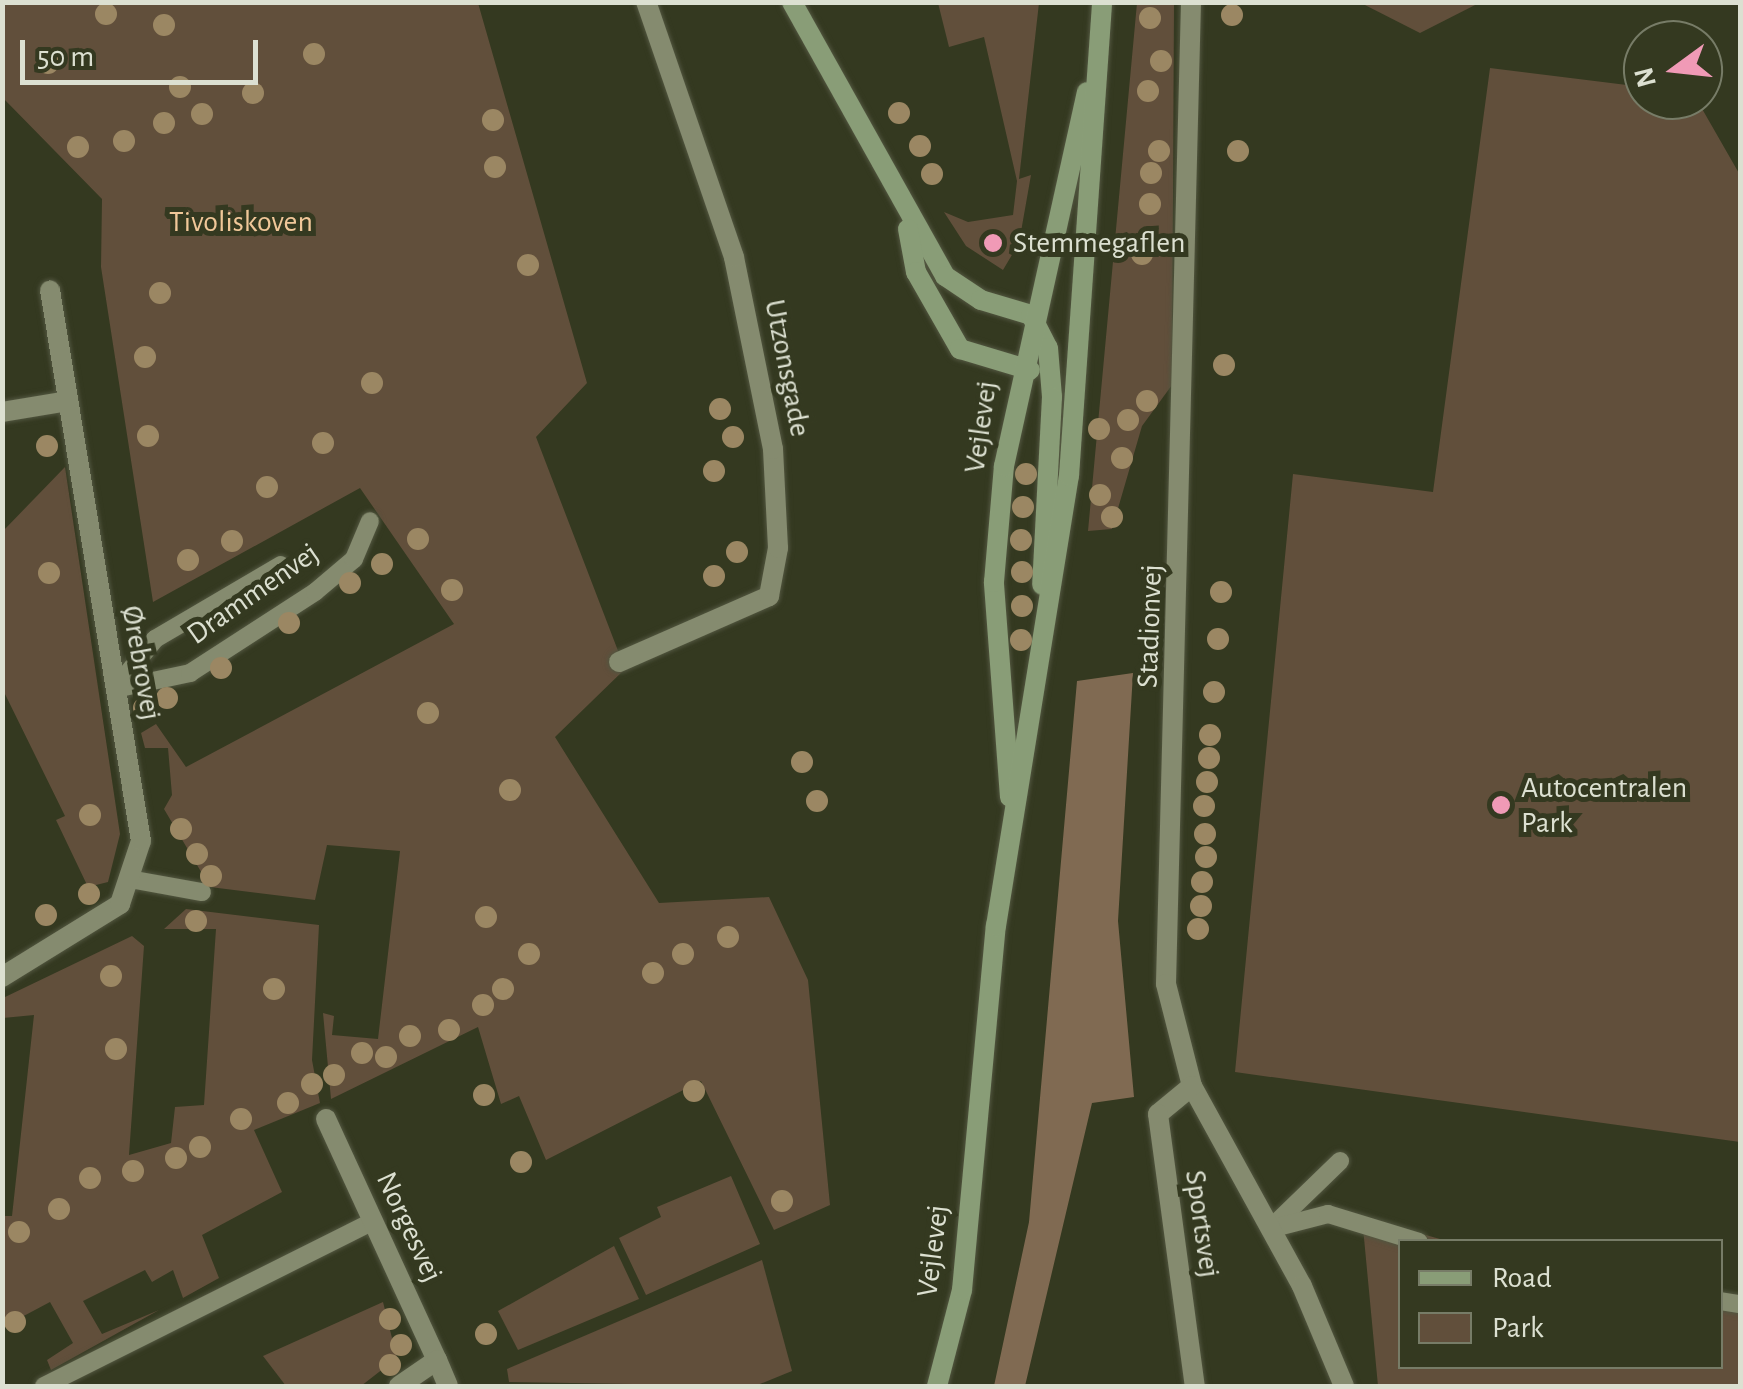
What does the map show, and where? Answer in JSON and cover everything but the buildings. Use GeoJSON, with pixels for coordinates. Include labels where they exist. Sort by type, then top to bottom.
{"type":"FeatureCollection","features":[{"type":"Feature","properties":{"kind":"main road"},"geometry":{"type":"LineString","coordinates":[[792,2],[906,218],[944,276],[980,300],[1031,315],[1051,374],[1042,652]]}},
{"type":"Feature","properties":{"kind":"main road","name":"Vejlevej"},"geometry":{"type":"LineString","coordinates":[[937,1386],[962,1290],[1014,824],[1042,652],[1076,380],[1102,2]]}},
{"type":"Feature","properties":{"kind":"main road","name":"Vejlevej"},"geometry":{"type":"LineString","coordinates":[[1014,824],[994,582],[1019,367],[1097,46]]}},
{"type":"Feature","properties":{"kind":"main road"},"geometry":{"type":"LineString","coordinates":[[906,218],[916,272],[960,349],[1076,380]]}},
{"type":"Feature","properties":{"kind":"street","name":"Utzonsgade"},"geometry":{"type":"LineString","coordinates":[[619,662],[769,596],[778,548],[773,449],[734,257],[646,2]]}},
{"type":"Feature","properties":{"kind":"street","name":"Stadionvej"},"geometry":{"type":"LineString","coordinates":[[1192,2],[1186,464],[1165,939],[1171,1016],[1192,1086],[1270,1228],[1344,1386]]}},
{"type":"Feature","properties":{"kind":"street","name":"Ørebrovej"},"geometry":{"type":"LineString","coordinates":[[50,290],[141,841],[135,880]]}},
{"type":"Feature","properties":{"kind":"street"},"geometry":{"type":"LineString","coordinates":[[2,412],[68,401]]}},
{"type":"Feature","properties":{"kind":"street"},"geometry":{"type":"LineString","coordinates":[[2,977],[120,904],[135,880]]}},
{"type":"Feature","properties":{"kind":"street","name":"Sportsvej"},"geometry":{"type":"LineString","coordinates":[[1192,1086],[1158,1114],[1195,1386]]}},
{"type":"Feature","properties":{"kind":"street","name":"Norgesvej"},"geometry":{"type":"LineString","coordinates":[[326,1118],[448,1386]]}},
{"type":"Feature","properties":{"kind":"street"},"geometry":{"type":"LineString","coordinates":[[399,1386],[437,1360]]}},
{"type":"Feature","properties":{"kind":"lane","name":"Drammenvej"},"geometry":{"type":"LineString","coordinates":[[115,690],[190,673],[316,592],[354,559],[370,521]]}},
{"type":"Feature","properties":{"kind":"lane","name":"Drammenvej"},"geometry":{"type":"LineString","coordinates":[[115,690],[155,639],[282,565]]}},
{"type":"Feature","properties":{"kind":"lane"},"geometry":{"type":"LineString","coordinates":[[135,880],[202,892]]}},
{"type":"Feature","properties":{"kind":"lane"},"geometry":{"type":"LineString","coordinates":[[1270,1228],[1340,1161]]}},
{"type":"Feature","properties":{"kind":"lane"},"geometry":{"type":"LineString","coordinates":[[1270,1228],[1328,1214],[1409,1239]]}},
{"type":"Feature","properties":{"kind":"lane"},"geometry":{"type":"LineString","coordinates":[[44,1386],[373,1221]]}},
{"type":"Feature","properties":{"kind":"green space","name":"Tivoliskoven"},"geometry":{"type":"Polygon","coordinates":[[[2,3],[478,3],[587,383],[536,437],[625,669],[555,737],[659,903],[769,897],[808,980],[830,1205],[774,1230],[701,1081],[546,1160],[519,1096],[501,1104],[478,1027],[331,1099],[323,1013],[334,1016],[332,1035],[378,1039],[400,851],[327,845],[315,900],[210,887],[164,809],[172,795],[168,748],[145,748],[141,733],[156,724],[186,767],[454,624],[360,488],[153,602],[101,267],[102,199],[3,98],[2,3]]]}},
{"type":"Feature","properties":{"kind":"green space"},"geometry":{"type":"Polygon","coordinates":[[[938,3],[1039,3],[1019,179],[1031,175],[1019,243],[1003,270],[966,246],[944,212],[968,222],[1013,215],[1017,181],[984,37],[949,47],[938,3]]]}},
{"type":"Feature","properties":{"kind":"green space"},"geometry":{"type":"Polygon","coordinates":[[[1137,3],[1174,3],[1172,385],[1142,426],[1112,529],[1088,531],[1137,3]]]}},
{"type":"Feature","properties":{"kind":"green space"},"geometry":{"type":"Polygon","coordinates":[[[1361,3],[1479,3],[1420,33],[1361,3]]]}},
{"type":"Feature","properties":{"kind":"green space","name":"Autocentralen Park"},"geometry":{"type":"Polygon","coordinates":[[[1490,68],[1623,85],[1623,120],[1708,120],[1740,175],[1740,1142],[1235,1072],[1293,474],[1433,492],[1490,68]]]}},
{"type":"Feature","properties":{"kind":"green space"},"geometry":{"type":"Polygon","coordinates":[[[65,467],[120,834],[108,882],[88,887],[56,820],[65,816],[3,690],[3,531],[65,467]]]}},
{"type":"Feature","properties":{"kind":"green space"},"geometry":{"type":"Polygon","coordinates":[[[186,909],[319,925],[312,1060],[320,1103],[254,1130],[282,1192],[202,1235],[219,1278],[183,1298],[173,1270],[152,1282],[145,1270],[83,1301],[102,1334],[159,1310],[51,1370],[47,1360],[73,1343],[50,1302],[3,1327],[3,1216],[12,1216],[34,1015],[3,1018],[3,998],[132,936],[144,946],[129,1155],[171,1143],[175,1107],[204,1105],[216,929],[164,929],[186,909]]]}},
{"type":"Feature","properties":{"kind":"green space"},"geometry":{"type":"Polygon","coordinates":[[[731,1176],[760,1244],[646,1295],[619,1238],[661,1217],[657,1207],[731,1176]]]}},
{"type":"Feature","properties":{"kind":"green space"},"geometry":{"type":"Polygon","coordinates":[[[1362,1217],[1440,1239],[1398,1239],[1398,1369],[1723,1369],[1723,1294],[1740,1297],[1740,1386],[1378,1386],[1362,1217]]]}},
{"type":"Feature","properties":{"kind":"green space"},"geometry":{"type":"Polygon","coordinates":[[[614,1246],[639,1299],[518,1350],[498,1311],[614,1246]]]}},
{"type":"Feature","properties":{"kind":"green space"},"geometry":{"type":"Polygon","coordinates":[[[762,1260],[792,1371],[755,1386],[509,1382],[507,1369],[762,1260]]]}},
{"type":"Feature","properties":{"kind":"green space"},"geometry":{"type":"Polygon","coordinates":[[[383,1302],[397,1358],[361,1386],[286,1386],[263,1356],[383,1302]]]}},
{"type":"Feature","properties":{"kind":"shaded area"},"geometry":{"type":"Polygon","coordinates":[[[1133,673],[1118,921],[1134,1097],[1092,1103],[1025,1386],[994,1386],[1029,1222],[1077,681],[1133,673]]]}},
{"type":"Feature","properties":{"kind":"place","name":"Stemmegaflen"},"geometry":{"type":"Point","coordinates":[993,243]}},
{"type":"Feature","properties":{"kind":"place","name":"Autocentralen Park"},"geometry":{"type":"Point","coordinates":[1501,805]}}]}
